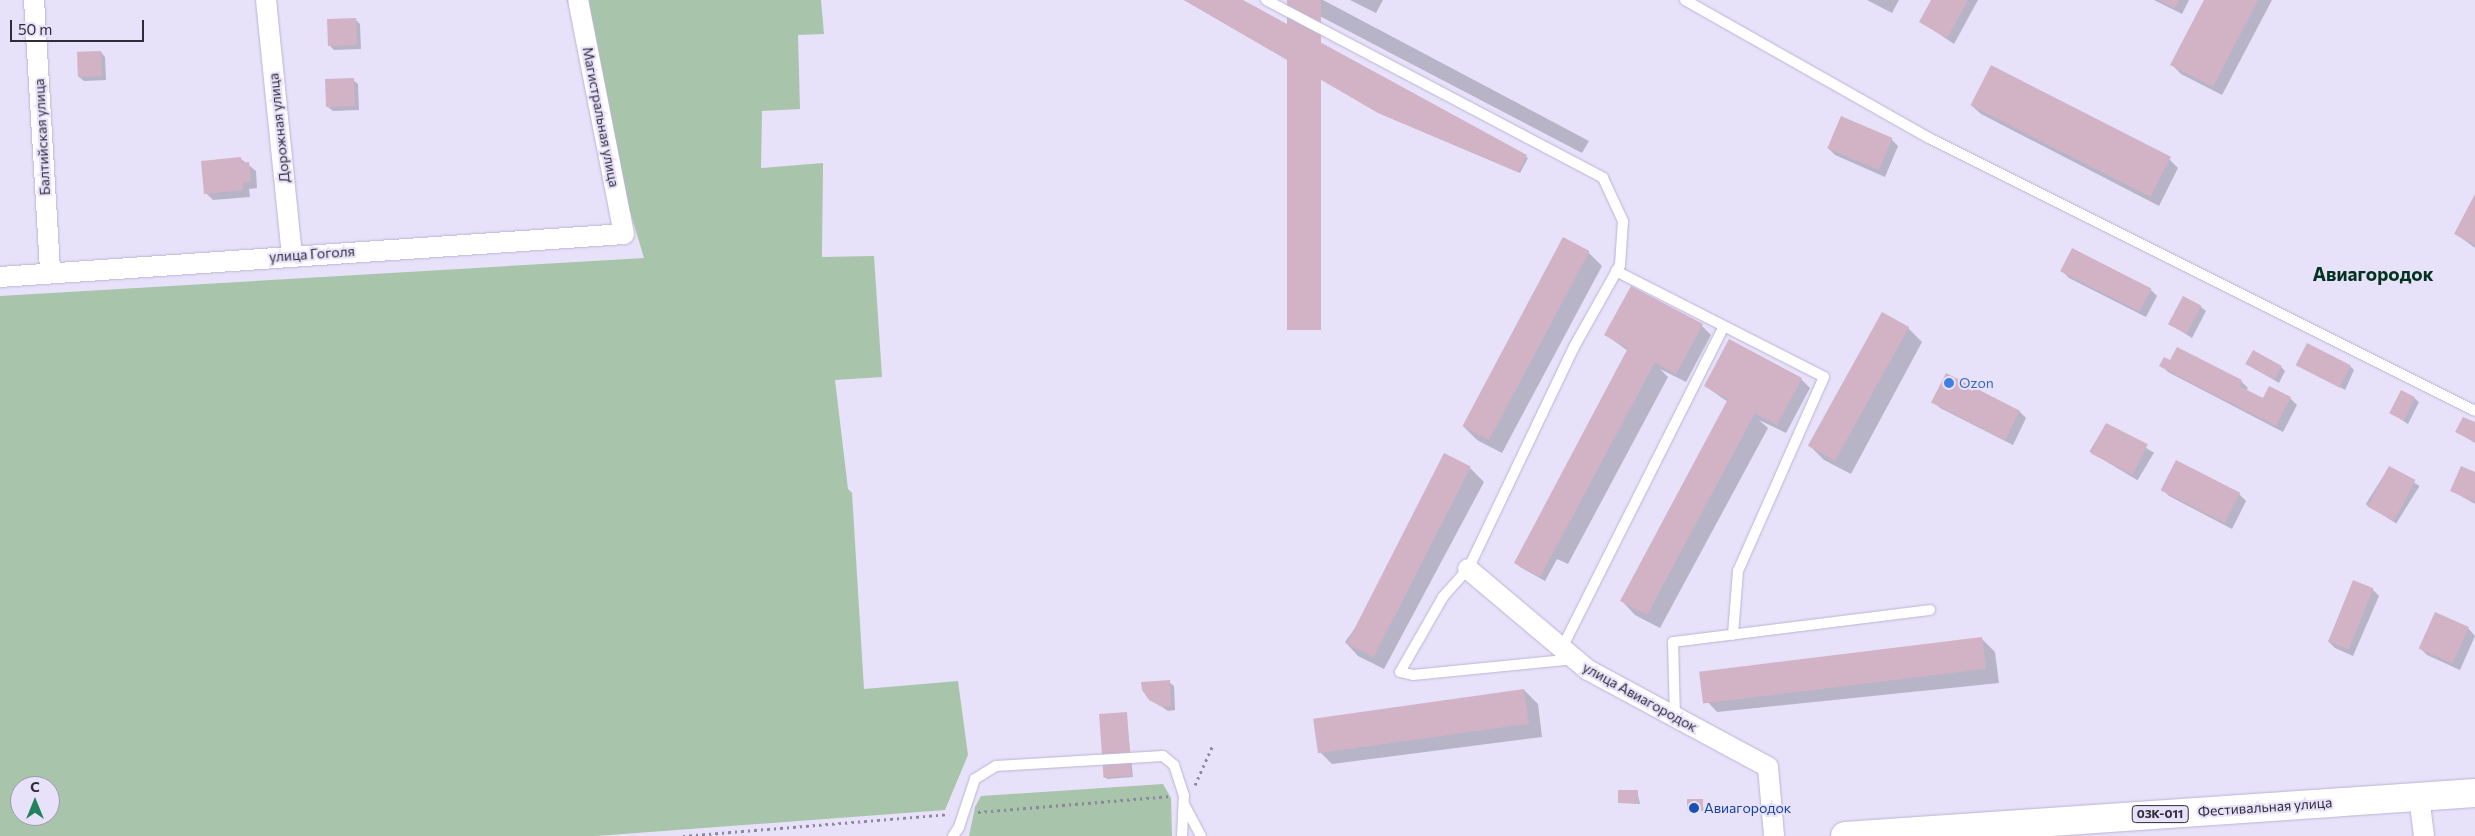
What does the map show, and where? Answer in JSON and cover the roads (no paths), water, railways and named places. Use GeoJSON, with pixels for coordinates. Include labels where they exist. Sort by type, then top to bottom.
{"type":"FeatureCollection","features":[{"type":"Feature","properties":{"kind":"main road","name":"Фестивальная улица"},"geometry":{"type":"LineString","coordinates":[[1846,836],[2419,796],[2475,794]]}},
{"type":"Feature","properties":{"kind":"street","name":"Балтийская улица"},"geometry":{"type":"LineString","coordinates":[[34,0],[50,273]]}},
{"type":"Feature","properties":{"kind":"street","name":"Дорожная улица"},"geometry":{"type":"LineString","coordinates":[[266,0],[292,255]]}},
{"type":"Feature","properties":{"kind":"street","name":"Магистральная улица"},"geometry":{"type":"LineString","coordinates":[[578,0],[624,234]]}},
{"type":"Feature","properties":{"kind":"street","name":"улица Гоголя"},"geometry":{"type":"LineString","coordinates":[[0,277],[292,255],[624,234]]}},
{"type":"Feature","properties":{"kind":"street","name":"улица Авиагородок"},"geometry":{"type":"LineString","coordinates":[[1468,569],[1588,670],[1768,767],[1774,836]]}},
{"type":"Feature","properties":{"kind":"street"},"geometry":{"type":"LineString","coordinates":[[2419,796],[2424,836]]}},
{"type":"Feature","properties":{"kind":"lane"},"geometry":{"type":"LineString","coordinates":[[1266,0],[1603,178],[1623,221],[1616,271],[1574,347],[1468,569],[1443,597],[1400,672],[1413,675],[1569,654],[1724,326]]}},
{"type":"Feature","properties":{"kind":"lane"},"geometry":{"type":"LineString","coordinates":[[1685,0],[1930,138],[2475,411]]}},
{"type":"Feature","properties":{"kind":"lane"},"geometry":{"type":"LineString","coordinates":[[1616,271],[1824,377],[1738,571],[1733,635]]}},
{"type":"Feature","properties":{"kind":"lane"},"geometry":{"type":"LineString","coordinates":[[1675,717],[1673,642],[1930,610]]}},
{"type":"Feature","properties":{"kind":"lane"},"geometry":{"type":"LineString","coordinates":[[958,833],[975,779],[996,766],[1163,756],[1174,765],[1185,806],[1201,836]]}},
{"type":"Feature","properties":{"kind":"lane"},"geometry":{"type":"LineString","coordinates":[[1182,836],[1185,806]]}},
{"type":"Feature","properties":{"kind":"place","name":"Ozon"},"geometry":{"type":"Point","coordinates":[1949,383]}},
{"type":"Feature","properties":{"kind":"place","name":"Авиагородок"},"geometry":{"type":"Point","coordinates":[1694,808]}},
{"type":"Feature","properties":{"kind":"district","name":"Авиагородок"},"geometry":{"type":"Point","coordinates":[2373,274]}}]}
